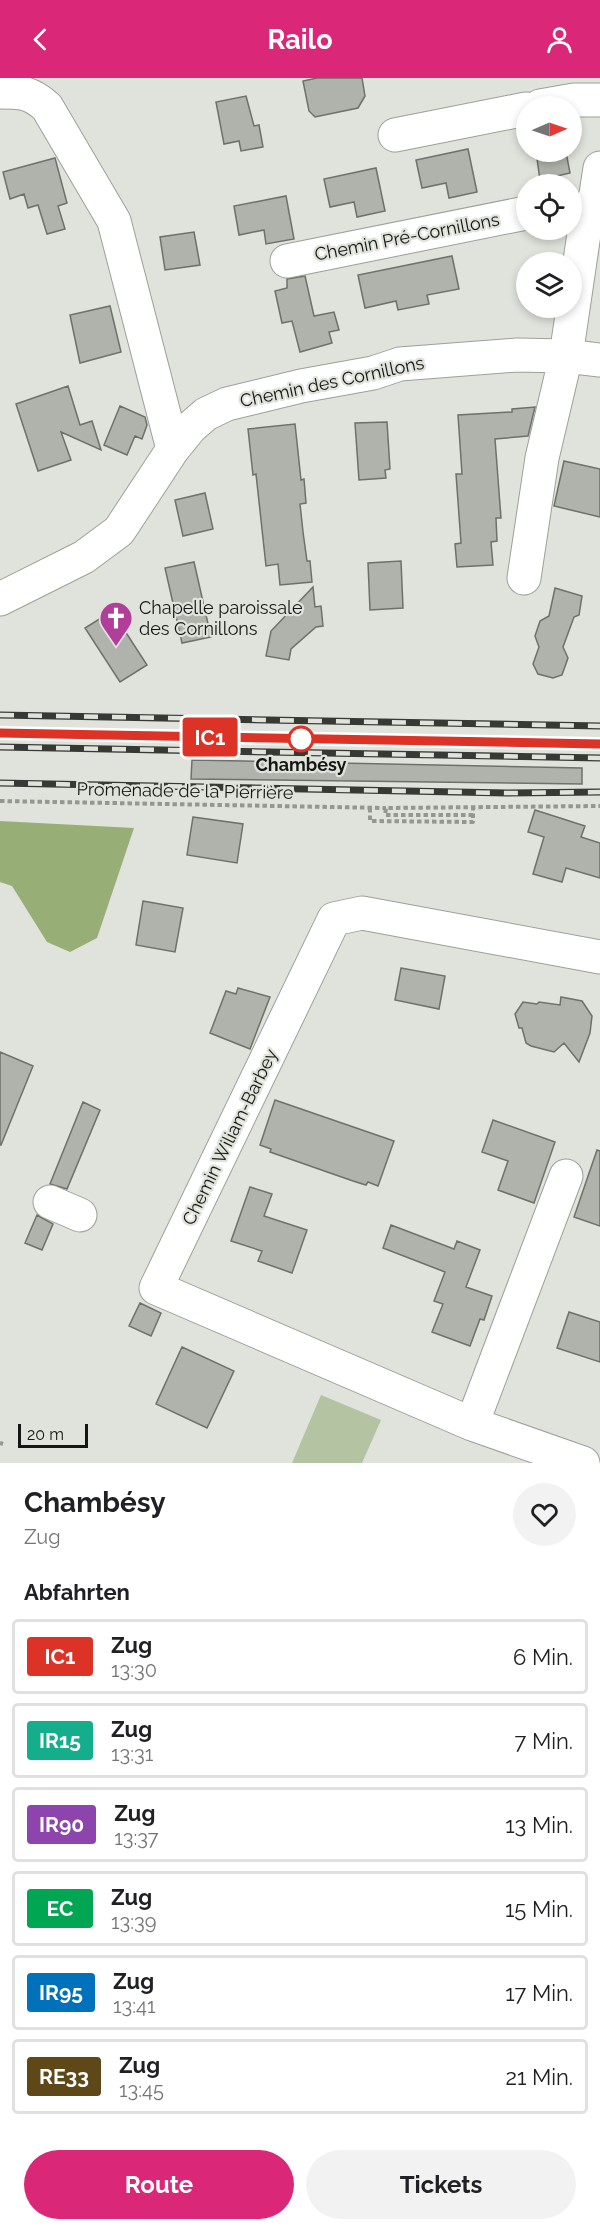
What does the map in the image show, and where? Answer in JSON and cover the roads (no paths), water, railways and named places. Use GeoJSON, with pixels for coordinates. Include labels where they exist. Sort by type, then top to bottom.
{"type":"FeatureCollection","features":[{"type":"Feature","properties":{"kind":"street"},"geometry":{"type":"LineString","coordinates":[[0,92],[20,92],[34,96],[47,107],[114,221],[173,449]]}},
{"type":"Feature","properties":{"kind":"street"},"geometry":{"type":"LineString","coordinates":[[582,100],[600,100]]}},
{"type":"Feature","properties":{"kind":"street"},"geometry":{"type":"LineString","coordinates":[[395,135],[516,111]]}},
{"type":"Feature","properties":{"kind":"street"},"geometry":{"type":"LineString","coordinates":[[582,216],[596,194],[600,168]]}},
{"type":"Feature","properties":{"kind":"street","name":"Chemin Pré-Cornillons"},"geometry":{"type":"LineString","coordinates":[[287,261],[516,215]]}},
{"type":"Feature","properties":{"kind":"street"},"geometry":{"type":"LineString","coordinates":[[524,578],[543,458],[566,356],[576,240]]}},
{"type":"Feature","properties":{"kind":"street","name":"Chemin des Cornillons"},"geometry":{"type":"LineString","coordinates":[[0,599],[84,557],[118,531],[190,427],[206,414],[227,405],[258,396],[373,373],[400,364],[517,355],[566,356],[600,360]]}},
{"type":"Feature","properties":{"kind":"street","name":"Chemin Wiliam-Barbey"},"geometry":{"type":"LineString","coordinates":[[583,1463],[472,1424],[156,1288],[334,919],[362,913],[600,957]]}},
{"type":"Feature","properties":{"kind":"street"},"geometry":{"type":"LineString","coordinates":[[472,1424],[566,1176]]}},
{"type":"Feature","properties":{"kind":"street"},"geometry":{"type":"LineString","coordinates":[[50,1202],[80,1215]]}},
{"type":"Feature","properties":{"kind":"railway"},"geometry":{"type":"LineString","coordinates":[[0,715],[600,726]]}},
{"type":"Feature","properties":{"kind":"railway"},"geometry":{"type":"LineString","coordinates":[[0,733],[600,744]]}},
{"type":"Feature","properties":{"kind":"railway"},"geometry":{"type":"LineString","coordinates":[[0,747],[600,758]]}},
{"type":"Feature","properties":{"kind":"railway"},"geometry":{"type":"LineString","coordinates":[[0,783],[507,793],[600,792]]}},
{"type":"Feature","properties":{"kind":"train","name":"IC1"},"geometry":{"type":"LineString","coordinates":[[0,733],[600,744]]}},
{"type":"Feature","properties":{"kind":"place","name":"Chapelle paroissale des Cornillons"},"geometry":{"type":"Point","coordinates":[116,647]}},
{"type":"Feature","properties":{"kind":"place","name":"Chambésy"},"geometry":{"type":"Point","coordinates":[301,739]}}]}
